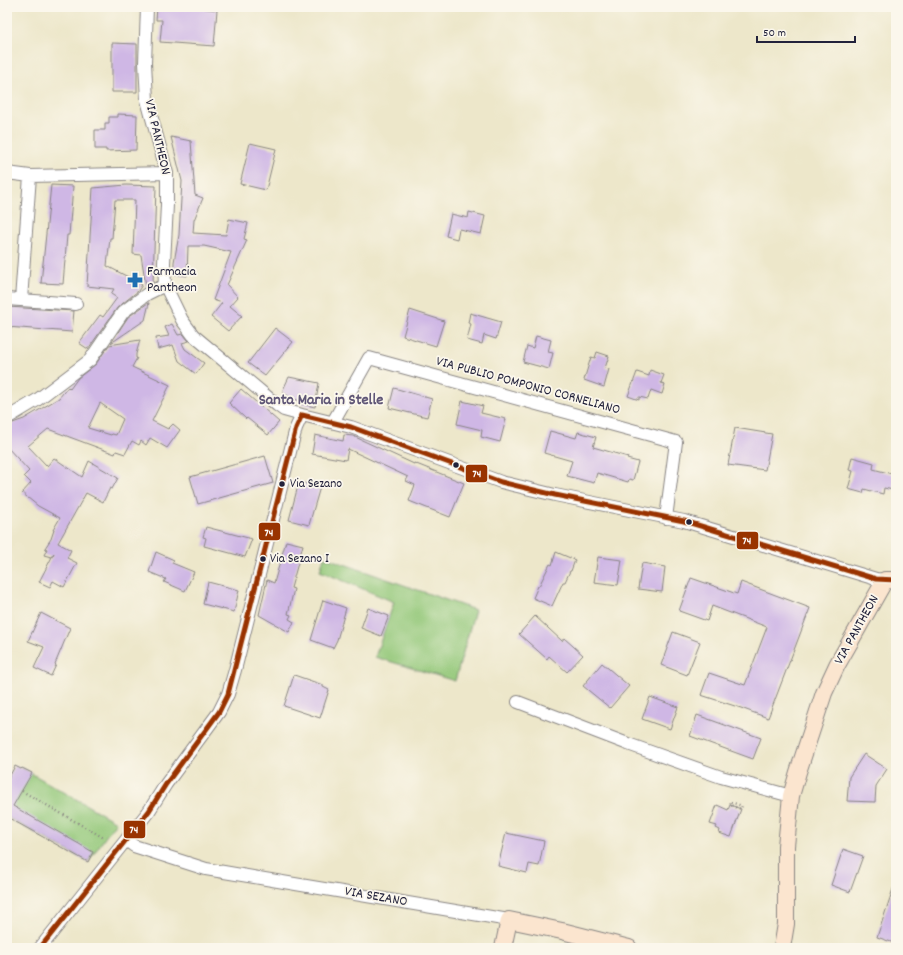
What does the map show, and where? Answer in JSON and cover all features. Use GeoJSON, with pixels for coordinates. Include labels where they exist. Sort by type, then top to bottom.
{"type":"FeatureCollection","features":[{"type":"Feature","properties":{"kind":"street","name":"VIA PANTHEON"},"geometry":{"type":"LineString","coordinates":[[147,7],[145,63],[147,100],[167,173],[168,205],[164,264],[165,285],[182,320],[194,335],[277,405],[284,410],[302,416],[333,422],[501,482],[556,495],[684,521],[876,579],[891,580],[837,665],[824,693],[791,796],[786,846],[786,924],[782,948]]}},
{"type":"Feature","properties":{"kind":"street"},"geometry":{"type":"LineString","coordinates":[[7,173],[30,176],[167,173]]}},
{"type":"Feature","properties":{"kind":"street"},"geometry":{"type":"LineString","coordinates":[[21,300],[30,176]]}},
{"type":"Feature","properties":{"kind":"street"},"geometry":{"type":"LineString","coordinates":[[7,418],[37,400],[90,360],[123,312],[147,294],[165,285]]}},
{"type":"Feature","properties":{"kind":"street"},"geometry":{"type":"LineString","coordinates":[[7,300],[76,304]]}},
{"type":"Feature","properties":{"kind":"street","name":"VIA PUBLIO POMPONIO CORNELIANO"},"geometry":{"type":"LineString","coordinates":[[333,422],[369,358],[676,442],[666,518]]}},
{"type":"Feature","properties":{"kind":"street"},"geometry":{"type":"LineString","coordinates":[[40,948],[149,811],[166,784],[219,712],[228,694],[242,648],[296,428],[302,416]]}},
{"type":"Feature","properties":{"kind":"street"},"geometry":{"type":"LineString","coordinates":[[518,702],[628,744],[721,777],[791,796]]}},
{"type":"Feature","properties":{"kind":"street","name":"VIA SEZANO"},"geometry":{"type":"LineString","coordinates":[[126,840],[134,846],[206,869],[509,920],[562,931],[629,948]]}},
{"type":"Feature","properties":{"kind":"street"},"geometry":{"type":"LineString","coordinates":[[503,948],[509,920]]}},
{"type":"Feature","properties":{"kind":"path"},"geometry":{"type":"LineString","coordinates":[[22,791],[104,838]]}},
{"type":"Feature","properties":{"kind":"green space"},"geometry":{"type":"Polygon","coordinates":[[[324,557],[475,610],[455,681],[375,657],[394,602],[320,571],[324,557]]]}},
{"type":"Feature","properties":{"kind":"green space"},"geometry":{"type":"Polygon","coordinates":[[[22,768],[116,822],[88,862],[7,817],[7,786],[22,768]]]}},
{"type":"Feature","properties":{"kind":"building"},"geometry":{"type":"Polygon","coordinates":[[[157,7],[190,7],[217,10],[214,46],[160,42],[162,20],[156,20],[157,7]]]}},
{"type":"Feature","properties":{"kind":"building"},"geometry":{"type":"Polygon","coordinates":[[[112,43],[137,44],[137,92],[112,92],[112,43]]]}},
{"type":"Feature","properties":{"kind":"building"},"geometry":{"type":"Polygon","coordinates":[[[118,114],[137,115],[136,150],[106,151],[106,149],[95,149],[95,130],[105,130],[105,123],[109,123],[109,117],[118,117],[118,114]]]}},
{"type":"Feature","properties":{"kind":"building"},"geometry":{"type":"Polygon","coordinates":[[[171,137],[191,141],[195,195],[203,198],[194,220],[193,233],[226,235],[229,219],[248,223],[244,239],[247,240],[227,285],[238,297],[230,306],[242,316],[228,331],[211,317],[222,303],[213,300],[231,252],[204,246],[188,246],[187,276],[174,274],[174,262],[179,235],[182,181],[171,137]]]}},
{"type":"Feature","properties":{"kind":"building"},"geometry":{"type":"Polygon","coordinates":[[[250,143],[276,149],[266,190],[240,184],[250,143]]]}},
{"type":"Feature","properties":{"kind":"building"},"geometry":{"type":"Polygon","coordinates":[[[51,185],[73,186],[63,284],[41,283],[51,185]]]}},
{"type":"Feature","properties":{"kind":"building"},"geometry":{"type":"Polygon","coordinates":[[[126,185],[156,186],[153,283],[146,286],[141,255],[133,254],[135,200],[115,200],[112,238],[110,238],[107,266],[130,277],[142,285],[138,291],[117,308],[88,349],[79,343],[100,315],[103,317],[117,298],[111,294],[114,289],[87,286],[93,188],[126,185]]]}},
{"type":"Feature","properties":{"kind":"building"},"geometry":{"type":"Polygon","coordinates":[[[469,212],[485,216],[481,234],[459,229],[457,239],[446,236],[451,214],[468,218],[469,212]]]}},
{"type":"Feature","properties":{"kind":"building"},"geometry":{"type":"Polygon","coordinates":[[[148,303],[145,320],[111,343],[128,317],[148,303]]]}},
{"type":"Feature","properties":{"kind":"building"},"geometry":{"type":"Polygon","coordinates":[[[7,307],[74,311],[72,332],[7,327],[7,307]]]}},
{"type":"Feature","properties":{"kind":"building"},"geometry":{"type":"Polygon","coordinates":[[[410,310],[444,321],[436,346],[403,336],[410,310]]]}},
{"type":"Feature","properties":{"kind":"building"},"geometry":{"type":"Polygon","coordinates":[[[470,313],[501,322],[496,339],[484,335],[482,344],[467,340],[471,324],[468,323],[470,313]]]}},
{"type":"Feature","properties":{"kind":"building"},"geometry":{"type":"Polygon","coordinates":[[[172,324],[178,335],[183,334],[189,341],[182,343],[185,349],[204,363],[196,374],[179,361],[173,345],[158,349],[156,338],[169,336],[165,327],[172,324]]]}},
{"type":"Feature","properties":{"kind":"building"},"geometry":{"type":"Polygon","coordinates":[[[275,328],[293,342],[265,376],[248,363],[275,328]]]}},
{"type":"Feature","properties":{"kind":"building"},"geometry":{"type":"Polygon","coordinates":[[[536,336],[551,340],[548,352],[553,353],[549,369],[523,362],[527,346],[533,348],[536,336]]]}},
{"type":"Feature","properties":{"kind":"building"},"geometry":{"type":"Polygon","coordinates":[[[140,340],[136,354],[137,358],[132,367],[170,385],[152,421],[168,429],[173,424],[180,430],[167,448],[150,438],[146,445],[141,441],[139,445],[132,441],[125,454],[116,451],[115,454],[48,429],[28,446],[47,466],[54,458],[82,477],[89,461],[118,478],[112,489],[110,488],[103,502],[86,493],[58,543],[71,550],[67,558],[77,563],[64,587],[53,581],[50,587],[39,582],[54,553],[51,557],[44,555],[47,549],[45,548],[51,539],[53,530],[60,518],[38,506],[22,493],[31,483],[24,476],[29,471],[7,447],[7,425],[24,419],[59,398],[68,387],[70,389],[78,378],[96,364],[109,345],[140,340]],[[100,403],[88,428],[111,435],[116,435],[123,419],[100,403]]]}},
{"type":"Feature","properties":{"kind":"building"},"geometry":{"type":"Polygon","coordinates":[[[597,352],[609,356],[605,368],[609,369],[604,387],[584,380],[591,357],[595,358],[597,352]]]}},
{"type":"Feature","properties":{"kind":"building"},"geometry":{"type":"Polygon","coordinates":[[[650,370],[664,375],[661,383],[665,384],[662,394],[651,390],[648,399],[639,397],[639,400],[628,396],[637,372],[649,376],[650,370]]]}},
{"type":"Feature","properties":{"kind":"building"},"geometry":{"type":"Polygon","coordinates":[[[289,377],[319,383],[315,407],[301,404],[301,401],[293,399],[282,392],[289,377]]]}},
{"type":"Feature","properties":{"kind":"building"},"geometry":{"type":"Polygon","coordinates":[[[394,388],[432,399],[427,417],[389,408],[394,388]]]}},
{"type":"Feature","properties":{"kind":"building"},"geometry":{"type":"Polygon","coordinates":[[[241,389],[279,422],[268,435],[247,418],[246,419],[229,403],[241,389]]]}},
{"type":"Feature","properties":{"kind":"building"},"geometry":{"type":"Polygon","coordinates":[[[462,401],[483,406],[481,413],[506,419],[500,442],[481,437],[482,430],[457,424],[462,401]]]}},
{"type":"Feature","properties":{"kind":"building"},"geometry":{"type":"Polygon","coordinates":[[[735,428],[772,434],[765,470],[728,465],[735,428]]]}},
{"type":"Feature","properties":{"kind":"building"},"geometry":{"type":"Polygon","coordinates":[[[550,431],[576,438],[578,432],[596,437],[593,447],[628,457],[627,459],[638,462],[633,480],[629,479],[628,482],[597,473],[594,483],[567,476],[572,461],[544,453],[550,431]]]}},
{"type":"Feature","properties":{"kind":"building"},"geometry":{"type":"Polygon","coordinates":[[[315,435],[343,441],[344,435],[353,436],[414,464],[464,483],[450,517],[409,501],[415,485],[406,481],[408,477],[348,449],[346,460],[312,454],[315,435]]]}},
{"type":"Feature","properties":{"kind":"building"},"geometry":{"type":"Polygon","coordinates":[[[265,456],[273,483],[198,504],[190,477],[265,456]]]}},
{"type":"Feature","properties":{"kind":"building"},"geometry":{"type":"Polygon","coordinates":[[[852,457],[874,463],[873,469],[896,475],[893,490],[884,488],[883,494],[864,489],[863,493],[848,489],[853,471],[849,470],[852,457]]]}},
{"type":"Feature","properties":{"kind":"building"},"geometry":{"type":"Polygon","coordinates":[[[299,482],[320,487],[309,525],[289,520],[299,482]]]}},
{"type":"Feature","properties":{"kind":"building"},"geometry":{"type":"Polygon","coordinates":[[[206,527],[252,539],[245,557],[204,546],[206,538],[203,537],[206,527]]]}},
{"type":"Feature","properties":{"kind":"building"},"geometry":{"type":"Polygon","coordinates":[[[286,541],[303,545],[291,588],[294,589],[288,614],[291,615],[289,619],[294,622],[289,632],[259,615],[267,580],[274,583],[286,541]]]}},
{"type":"Feature","properties":{"kind":"building"},"geometry":{"type":"Polygon","coordinates":[[[156,552],[174,560],[172,563],[194,572],[185,591],[164,582],[166,579],[149,572],[156,552]]]}},
{"type":"Feature","properties":{"kind":"building"},"geometry":{"type":"Polygon","coordinates":[[[556,552],[575,560],[571,571],[565,582],[563,582],[552,606],[533,598],[550,564],[552,565],[556,552]]]}},
{"type":"Feature","properties":{"kind":"building"},"geometry":{"type":"Polygon","coordinates":[[[598,557],[622,560],[618,585],[594,582],[598,557]]]}},
{"type":"Feature","properties":{"kind":"building"},"geometry":{"type":"Polygon","coordinates":[[[642,563],[665,567],[662,592],[638,589],[642,563]]]}},
{"type":"Feature","properties":{"kind":"building"},"geometry":{"type":"Polygon","coordinates":[[[691,578],[737,594],[741,582],[810,608],[768,718],[701,695],[709,673],[745,685],[767,627],[712,606],[707,621],[679,611],[691,578]]]}},
{"type":"Feature","properties":{"kind":"building"},"geometry":{"type":"Polygon","coordinates":[[[208,582],[239,590],[234,612],[203,604],[208,582]]]}},
{"type":"Feature","properties":{"kind":"building"},"geometry":{"type":"Polygon","coordinates":[[[323,600],[346,608],[337,640],[333,648],[311,640],[323,600]]]}},
{"type":"Feature","properties":{"kind":"building"},"geometry":{"type":"Polygon","coordinates":[[[368,608],[389,616],[381,636],[361,628],[368,608]]]}},
{"type":"Feature","properties":{"kind":"building"},"geometry":{"type":"Polygon","coordinates":[[[41,613],[70,628],[51,676],[34,668],[44,647],[28,641],[41,613]]]}},
{"type":"Feature","properties":{"kind":"building"},"geometry":{"type":"Polygon","coordinates":[[[535,616],[562,641],[564,638],[583,655],[567,672],[549,656],[547,659],[519,634],[535,616]]]}},
{"type":"Feature","properties":{"kind":"building"},"geometry":{"type":"Polygon","coordinates":[[[673,632],[700,642],[687,675],[661,665],[673,632]]]}},
{"type":"Feature","properties":{"kind":"building"},"geometry":{"type":"Polygon","coordinates":[[[602,663],[629,686],[610,708],[583,686],[602,663]]]}},
{"type":"Feature","properties":{"kind":"building"},"geometry":{"type":"Polygon","coordinates":[[[294,675],[323,685],[323,687],[329,690],[320,718],[284,706],[294,675]]]}},
{"type":"Feature","properties":{"kind":"building"},"geometry":{"type":"Polygon","coordinates":[[[650,697],[678,707],[670,729],[642,719],[650,697]]]}},
{"type":"Feature","properties":{"kind":"building"},"geometry":{"type":"Polygon","coordinates":[[[697,715],[761,738],[753,759],[690,736],[697,715]]]}},
{"type":"Feature","properties":{"kind":"building"},"geometry":{"type":"Polygon","coordinates":[[[864,754],[887,769],[876,786],[875,802],[847,801],[849,777],[864,754]]]}},
{"type":"Feature","properties":{"kind":"building"},"geometry":{"type":"Polygon","coordinates":[[[15,766],[32,773],[13,806],[93,852],[88,862],[7,817],[7,781],[15,766]]]}},
{"type":"Feature","properties":{"kind":"building"},"geometry":{"type":"Polygon","coordinates":[[[717,805],[728,810],[730,805],[741,809],[731,837],[719,833],[720,830],[716,828],[717,826],[710,824],[717,805]]]}},
{"type":"Feature","properties":{"kind":"building"},"geometry":{"type":"Polygon","coordinates":[[[506,833],[544,841],[539,866],[529,864],[527,873],[498,866],[506,833]]]}},
{"type":"Feature","properties":{"kind":"building"},"geometry":{"type":"Polygon","coordinates":[[[843,849],[863,856],[850,892],[831,885],[843,849]]]}},
{"type":"Feature","properties":{"kind":"building"},"geometry":{"type":"Polygon","coordinates":[[[894,886],[896,886],[896,937],[894,943],[877,937],[894,886]]]}},
{"type":"Feature","properties":{"kind":"transit line","name":"74"},"geometry":{"type":"LineString","coordinates":[[302,415],[351,427],[501,482],[555,495],[684,521],[876,579],[896,580]]}},
{"type":"Feature","properties":{"kind":"transit line","name":"74"},"geometry":{"type":"LineString","coordinates":[[40,948],[149,811],[166,784],[219,712],[228,694],[296,428],[302,415]]}},
{"type":"Feature","properties":{"kind":"place","name":"Farmacia Pantheon"},"geometry":{"type":"Point","coordinates":[135,280]}},
{"type":"Feature","properties":{"kind":"place","name":"Via Sezano"},"geometry":{"type":"Point","coordinates":[282,484]}},
{"type":"Feature","properties":{"kind":"place","name":"Via Sezano I"},"geometry":{"type":"Point","coordinates":[263,559]}},
{"type":"Feature","properties":{"kind":"district","name":"Santa Maria in Stelle"},"geometry":{"type":"Point","coordinates":[321,400]}}]}
